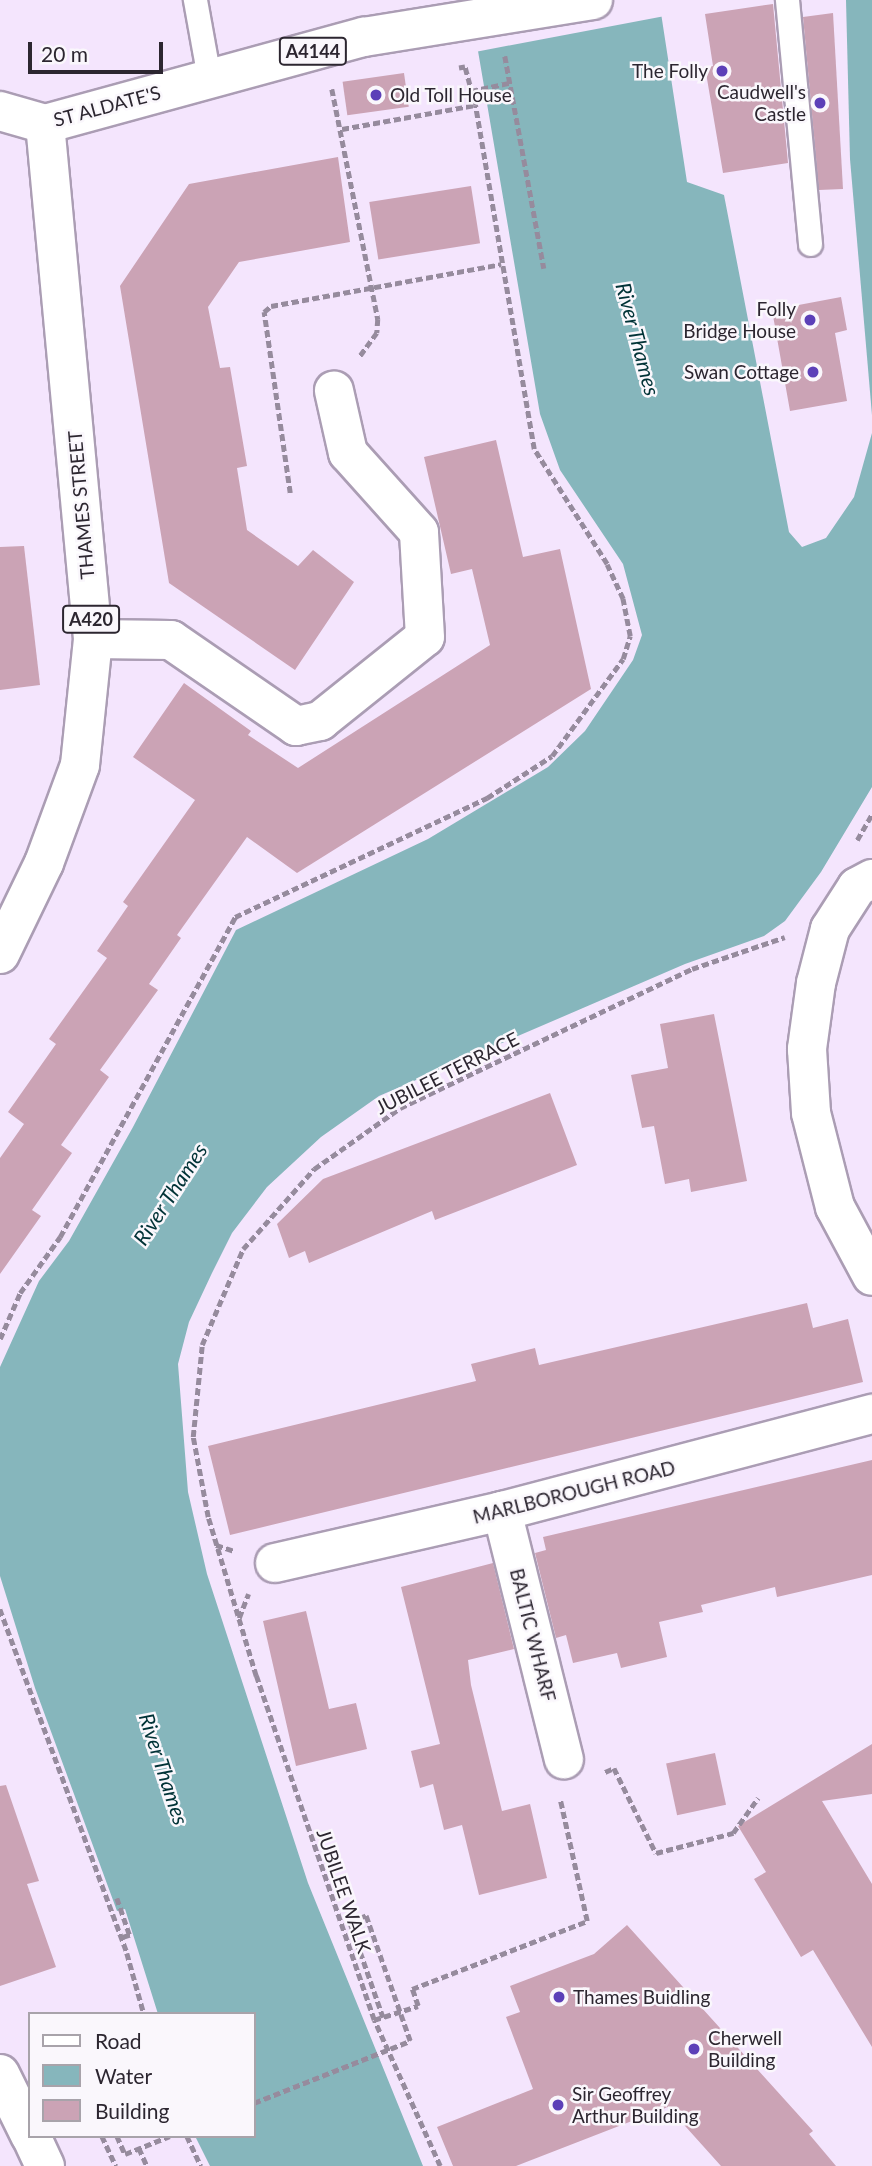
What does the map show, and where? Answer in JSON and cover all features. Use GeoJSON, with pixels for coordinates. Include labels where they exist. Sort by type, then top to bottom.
{"type":"FeatureCollection","features":[{"type":"Feature","properties":{"kind":"street","name":"ST ALDATE'S"},"geometry":{"type":"LineString","coordinates":[[0,111],[45,124],[209,78],[417,27],[593,0]]}},
{"type":"Feature","properties":{"kind":"street","name":"THAMES STREET"},"geometry":{"type":"LineString","coordinates":[[0,954],[44,863],[80,765],[93,639],[45,124]]}},
{"type":"Feature","properties":{"kind":"street"},"geometry":{"type":"LineString","coordinates":[[93,639],[171,640],[296,726],[320,721],[425,636],[419,532],[348,453],[334,391]]}},
{"type":"Feature","properties":{"kind":"street"},"geometry":{"type":"LineString","coordinates":[[865,883],[830,929],[816,983],[807,1049],[811,1113],[835,1207],[872,1276]]}},
{"type":"Feature","properties":{"kind":"street","name":"MARLBOROUGH ROAD"},"geometry":{"type":"LineString","coordinates":[[275,1563],[502,1511],[872,1414]]}},
{"type":"Feature","properties":{"kind":"street","name":"BALTIC WHARF"},"geometry":{"type":"LineString","coordinates":[[502,1511],[579,1767]]}},
{"type":"Feature","properties":{"kind":"street"},"geometry":{"type":"LineString","coordinates":[[0,2074],[28,2131]]}},
{"type":"Feature","properties":{"kind":"street"},"geometry":{"type":"LineString","coordinates":[[31,2138],[45,2166]]}},
{"type":"Feature","properties":{"kind":"lane"},"geometry":{"type":"LineString","coordinates":[[195,0],[209,78]]}},
{"type":"Feature","properties":{"kind":"lane"},"geometry":{"type":"LineString","coordinates":[[787,0],[810,244]]}},
{"type":"Feature","properties":{"kind":"path"},"geometry":{"type":"LineString","coordinates":[[503,48],[544,268]]}},
{"type":"Feature","properties":{"kind":"path"},"geometry":{"type":"LineString","coordinates":[[0,1339],[20,1293],[61,1237],[235,917],[487,799],[552,756],[623,659],[630,636],[623,599],[607,564],[534,449],[475,105],[465,67]]}},
{"type":"Feature","properties":{"kind":"path"},"geometry":{"type":"LineString","coordinates":[[329,77],[342,129],[373,288],[377,333],[334,391]]}},
{"type":"Feature","properties":{"kind":"path"},"geometry":{"type":"LineString","coordinates":[[471,91],[509,83]]}},
{"type":"Feature","properties":{"kind":"path"},"geometry":{"type":"LineString","coordinates":[[342,129],[475,105]]}},
{"type":"Feature","properties":{"kind":"path"},"geometry":{"type":"LineString","coordinates":[[290,493],[264,312],[271,306],[501,264]]}},
{"type":"Feature","properties":{"kind":"path","name":"JUBILEE TERRACE"},"geometry":{"type":"LineString","coordinates":[[239,1619],[208,1517],[193,1437],[202,1345],[243,1249],[314,1169],[400,1108],[692,969],[783,938]]}},
{"type":"Feature","properties":{"kind":"path"},"geometry":{"type":"LineString","coordinates":[[0,1609],[121,1938],[143,2012]]}},
{"type":"Feature","properties":{"kind":"path","name":"JUBILEE WALK"},"geometry":{"type":"LineString","coordinates":[[239,1619],[374,2020],[440,2166]]}},
{"type":"Feature","properties":{"kind":"path"},"geometry":{"type":"LineString","coordinates":[[374,2020],[418,2006],[412,1989],[587,1921],[558,1787],[579,1767],[614,1768],[656,1853],[733,1833],[758,1798]]}},
{"type":"Feature","properties":{"kind":"path"},"geometry":{"type":"LineString","coordinates":[[117,1898],[130,1935],[121,1938]]}},
{"type":"Feature","properties":{"kind":"path"},"geometry":{"type":"LineString","coordinates":[[256,2102],[410,2041],[366,1916],[350,1922],[383,2017]]}},
{"type":"Feature","properties":{"kind":"path"},"geometry":{"type":"LineString","coordinates":[[103,2138],[116,2166]]}},
{"type":"Feature","properties":{"kind":"path"},"geometry":{"type":"LineString","coordinates":[[118,2138],[125,2154],[165,2138]]}},
{"type":"Feature","properties":{"kind":"path"},"geometry":{"type":"LineString","coordinates":[[188,2138],[201,2166]]}},
{"type":"Feature","properties":{"kind":"path"},"geometry":{"type":"LineString","coordinates":[[139,2148],[147,2166]]}},
{"type":"Feature","properties":{"kind":"water","name":"River Thames"},"geometry":{"type":"Polygon","coordinates":[[[659,0],[687,182],[724,195],[789,532],[802,547],[826,538],[854,497],[872,433],[872,787],[821,872],[785,921],[764,936],[685,964],[379,1096],[321,1137],[267,1187],[232,1233],[212,1273],[189,1322],[178,1364],[188,1492],[207,1574],[308,1883],[423,2166],[210,2166],[196,2138],[256,2138],[256,2012],[157,2012],[125,1909],[117,1911],[35,1688],[0,1576],[0,1367],[39,1281],[69,1241],[133,1127],[236,930],[428,839],[548,767],[585,731],[633,660],[642,635],[623,564],[560,470],[540,414],[478,51],[659,0]]]}},
{"type":"Feature","properties":{"kind":"water"},"geometry":{"type":"Polygon","coordinates":[[[846,0],[872,0],[872,415],[850,159],[846,0]]]}},
{"type":"Feature","properties":{"kind":"pier"},"geometry":{"type":"Polygon","coordinates":[[[466,0],[663,0],[665,16],[475,52],[466,0]]]}},
{"type":"Feature","properties":{"kind":"building"},"geometry":{"type":"Polygon","coordinates":[[[773,4],[788,163],[723,173],[705,67],[713,66],[705,14],[773,4]]]}},
{"type":"Feature","properties":{"kind":"building","name":"Caudwell's Castle"},"geometry":{"type":"Polygon","coordinates":[[[833,13],[843,189],[819,190],[803,17],[833,13]]]}},
{"type":"Feature","properties":{"kind":"building","name":"Old Toll House"},"geometry":{"type":"Polygon","coordinates":[[[404,73],[409,107],[347,115],[343,82],[404,73]]]}},
{"type":"Feature","properties":{"kind":"building"},"geometry":{"type":"Polygon","coordinates":[[[338,157],[350,242],[239,262],[208,307],[220,368],[230,367],[247,466],[237,468],[247,530],[298,566],[313,550],[354,582],[295,670],[169,583],[120,286],[189,184],[338,157]]]}},
{"type":"Feature","properties":{"kind":"building"},"geometry":{"type":"Polygon","coordinates":[[[471,186],[480,243],[378,259],[369,202],[471,186]]]}},
{"type":"Feature","properties":{"kind":"building","name":"Swan Cottage"},"geometry":{"type":"Polygon","coordinates":[[[841,297],[847,330],[835,333],[847,401],[790,411],[772,310],[841,297]]]}},
{"type":"Feature","properties":{"kind":"building"},"geometry":{"type":"Polygon","coordinates":[[[496,440],[523,557],[560,549],[591,689],[297,873],[247,837],[177,935],[181,938],[149,984],[158,990],[100,1070],[109,1077],[61,1145],[72,1153],[32,1210],[41,1216],[0,1274],[0,1158],[24,1124],[8,1112],[56,1044],[49,1039],[107,958],[97,951],[128,906],[123,902],[195,800],[133,757],[184,683],[251,731],[248,735],[298,768],[490,645],[472,569],[451,574],[424,457],[496,440]]]}},
{"type":"Feature","properties":{"kind":"building"},"geometry":{"type":"Polygon","coordinates":[[[24,546],[40,685],[0,690],[0,547],[24,546]]]}},
{"type":"Feature","properties":{"kind":"building"},"geometry":{"type":"Polygon","coordinates":[[[714,1014],[747,1181],[691,1192],[689,1179],[665,1184],[654,1126],[642,1128],[631,1075],[668,1068],[660,1024],[714,1014]]]}},
{"type":"Feature","properties":{"kind":"building"},"geometry":{"type":"Polygon","coordinates":[[[550,1093],[577,1165],[435,1220],[432,1211],[309,1263],[305,1251],[289,1258],[277,1224],[323,1179],[550,1093]]]}},
{"type":"Feature","properties":{"kind":"building"},"geometry":{"type":"Polygon","coordinates":[[[807,1303],[813,1328],[848,1319],[863,1382],[230,1535],[208,1446],[476,1381],[471,1364],[535,1348],[539,1365],[807,1303]]]}},
{"type":"Feature","properties":{"kind":"building"},"geometry":{"type":"Polygon","coordinates":[[[872,1460],[872,1575],[777,1597],[775,1587],[701,1605],[703,1612],[659,1622],[667,1657],[621,1668],[617,1653],[573,1663],[566,1635],[556,1638],[535,1553],[546,1550],[543,1537],[872,1460]]]}},
{"type":"Feature","properties":{"kind":"building"},"geometry":{"type":"Polygon","coordinates":[[[493,1563],[514,1649],[468,1660],[471,1685],[502,1811],[530,1804],[547,1878],[479,1895],[462,1825],[444,1830],[433,1784],[420,1788],[411,1751],[440,1744],[401,1587],[493,1563]]]}},
{"type":"Feature","properties":{"kind":"building"},"geometry":{"type":"Polygon","coordinates":[[[306,1611],[329,1709],[356,1703],[367,1749],[296,1766],[263,1621],[306,1611]]]}},
{"type":"Feature","properties":{"kind":"building"},"geometry":{"type":"Polygon","coordinates":[[[872,1744],[872,1794],[822,1801],[872,1884],[872,2047],[813,1950],[801,1957],[754,1879],[766,1872],[738,1826],[872,1744]]]}},
{"type":"Feature","properties":{"kind":"building"},"geometry":{"type":"Polygon","coordinates":[[[715,1753],[726,1805],[677,1815],[666,1763],[715,1753]]]}},
{"type":"Feature","properties":{"kind":"building"},"geometry":{"type":"Polygon","coordinates":[[[6,1785],[39,1881],[27,1884],[56,1967],[0,1986],[0,1786],[6,1785]]]}},
{"type":"Feature","properties":{"kind":"building"},"geometry":{"type":"Polygon","coordinates":[[[627,1925],[813,2131],[809,2134],[836,2166],[721,2166],[668,2107],[516,2166],[453,2166],[437,2127],[533,2089],[506,2017],[520,2012],[510,1986],[594,1954],[627,1925]]]}},
{"type":"Feature","properties":{"kind":"place","name":"The Folly"},"geometry":{"type":"Point","coordinates":[722,71]}},
{"type":"Feature","properties":{"kind":"place","name":"Old Toll House"},"geometry":{"type":"Point","coordinates":[376,95]}},
{"type":"Feature","properties":{"kind":"place","name":"Caudwell's Castle"},"geometry":{"type":"Point","coordinates":[820,103]}},
{"type":"Feature","properties":{"kind":"place","name":"Folly Bridge House"},"geometry":{"type":"Point","coordinates":[810,320]}},
{"type":"Feature","properties":{"kind":"place","name":"Swan Cottage"},"geometry":{"type":"Point","coordinates":[813,372]}},
{"type":"Feature","properties":{"kind":"place","name":"Thames Buidling"},"geometry":{"type":"Point","coordinates":[559,1997]}},
{"type":"Feature","properties":{"kind":"place","name":"Cherwell Building"},"geometry":{"type":"Point","coordinates":[694,2049]}},
{"type":"Feature","properties":{"kind":"place","name":"Sir Geoffrey Arthur Building"},"geometry":{"type":"Point","coordinates":[558,2105]}}]}
